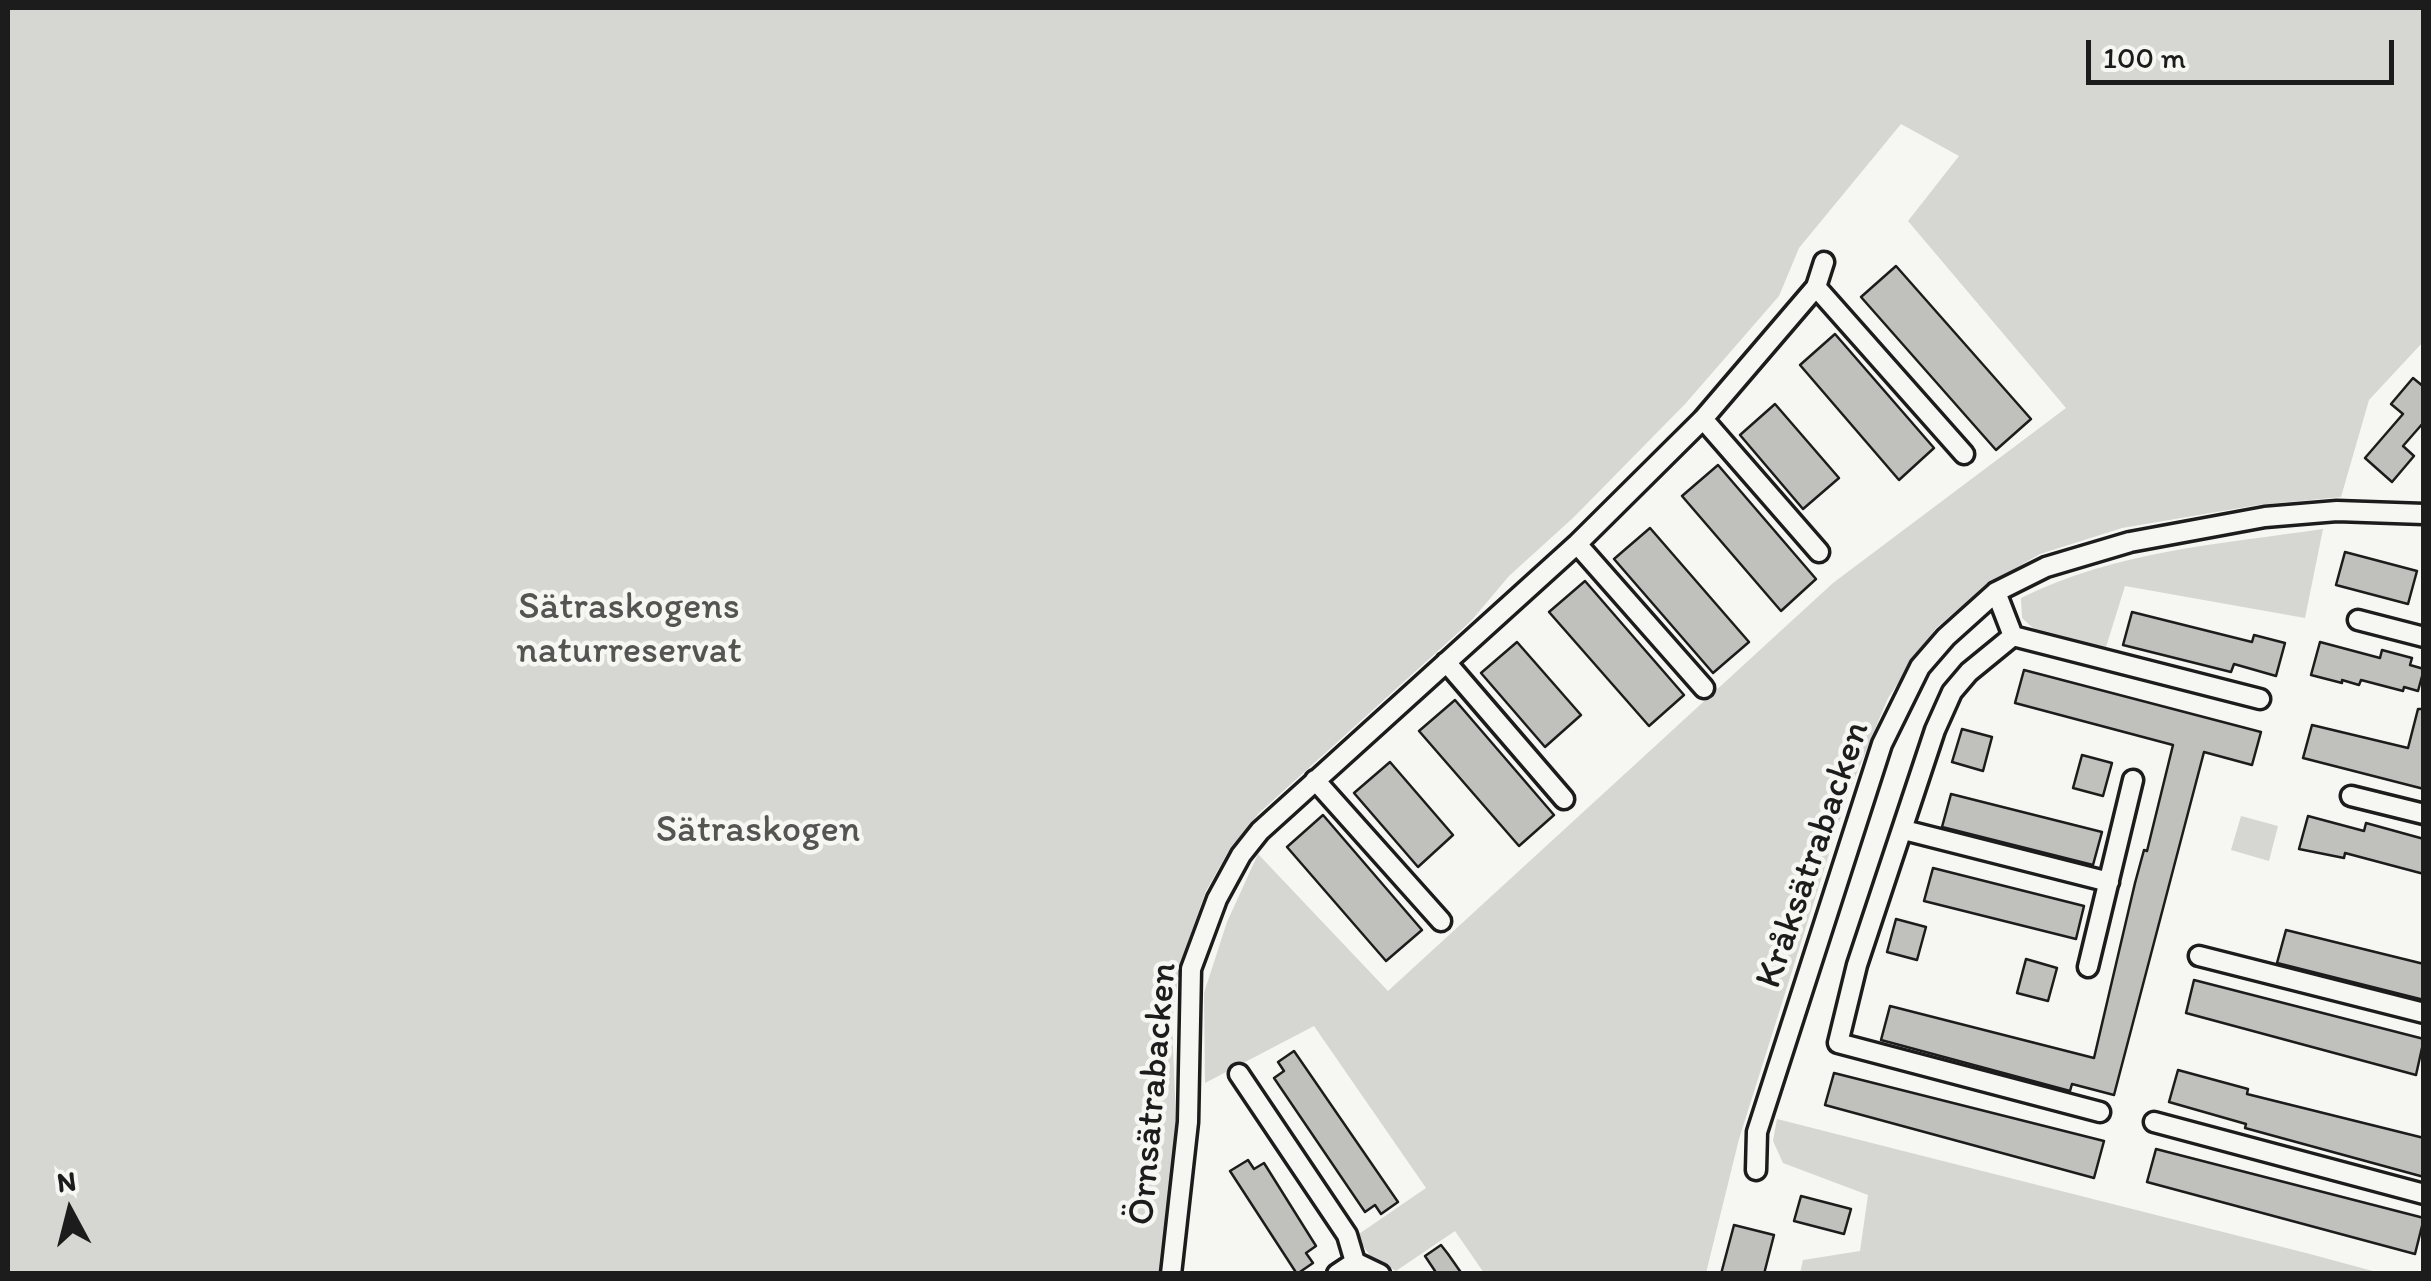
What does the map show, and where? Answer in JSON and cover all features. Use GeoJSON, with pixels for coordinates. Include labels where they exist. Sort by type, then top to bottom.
{"type":"FeatureCollection","features":[{"type":"Feature","properties":{"kind":"street","name":"Örnsätrabacken"},"geometry":{"type":"LineString","coordinates":[[1171,1274],[1188,1122],[1191,968],[1217,898],[1240,855],[1315,780],[1577,544],[1703,420],[1816,286],[1824,262]]}},
{"type":"Feature","properties":{"kind":"street"},"geometry":{"type":"LineString","coordinates":[[1816,286],[1964,454]]}},
{"type":"Feature","properties":{"kind":"street"},"geometry":{"type":"LineString","coordinates":[[1703,420],[1819,552]]}},
{"type":"Feature","properties":{"kind":"street","name":"Kråksätrabacken"},"geometry":{"type":"LineString","coordinates":[[1756,1170],[1756,1132],[1882,744],[1920,668],[1946,637],[1996,592],[2046,567],[2130,542],[2246,520],[2337,510],[2424,514]]}},
{"type":"Feature","properties":{"kind":"street"},"geometry":{"type":"LineString","coordinates":[[1577,544],[1704,688]]}},
{"type":"Feature","properties":{"kind":"street"},"geometry":{"type":"LineString","coordinates":[[1996,592],[2013,636],[2260,699]]}},
{"type":"Feature","properties":{"kind":"street"},"geometry":{"type":"LineString","coordinates":[[2358,620],[2424,637]]}},
{"type":"Feature","properties":{"kind":"street","name":"Kråksätrabacken"},"geometry":{"type":"LineString","coordinates":[[2013,636],[1969,672],[1952,692],[1935,730],[1857,964],[1838,1043],[2100,1112]]}},
{"type":"Feature","properties":{"kind":"street"},"geometry":{"type":"LineString","coordinates":[[1446,662],[1564,799]]}},
{"type":"Feature","properties":{"kind":"street"},"geometry":{"type":"LineString","coordinates":[[1315,780],[1441,921]]}},
{"type":"Feature","properties":{"kind":"street"},"geometry":{"type":"LineString","coordinates":[[2088,967],[2133,780]]}},
{"type":"Feature","properties":{"kind":"street"},"geometry":{"type":"LineString","coordinates":[[2351,796],[2424,814]]}},
{"type":"Feature","properties":{"kind":"street","name":"Kråksätrabacken"},"geometry":{"type":"LineString","coordinates":[[1904,830],[2109,882]]}},
{"type":"Feature","properties":{"kind":"street"},"geometry":{"type":"LineString","coordinates":[[2198,956],[2424,1013]]}},
{"type":"Feature","properties":{"kind":"street"},"geometry":{"type":"LineString","coordinates":[[1239,1074],[1347,1235],[1355,1262],[1380,1274]]}},
{"type":"Feature","properties":{"kind":"street"},"geometry":{"type":"LineString","coordinates":[[2154,1122],[2424,1194]]}},
{"type":"Feature","properties":{"kind":"street"},"geometry":{"type":"LineString","coordinates":[[1337,1274],[1355,1262]]}},
{"type":"Feature","properties":{"kind":"green space","name":"Sätraskogen"},"geometry":{"type":"Polygon","coordinates":[[[8,8],[2423,8],[2423,342],[2369,400],[2341,497],[2258,505],[2122,528],[2040,554],[1988,584],[1936,628],[1888,698],[1848,794],[1739,1139],[1706,1273],[1484,1273],[1455,1231],[1396,1271],[1371,1257],[1356,1236],[1426,1188],[1314,1026],[1205,1083],[1204,993],[1227,922],[1258,854],[1388,991],[1833,583],[2066,408],[1908,221],[1959,156],[1901,124],[1799,248],[1779,296],[1686,403],[1574,517],[1509,576],[1471,621],[1259,813],[1228,852],[1206,891],[1180,964],[1172,1022],[1176,1121],[1168,1226],[1159,1273],[8,1273],[8,8]]]}},
{"type":"Feature","properties":{"kind":"green space"},"geometry":{"type":"Polygon","coordinates":[[[2323,529],[2305,618],[2125,586],[2106,647],[2033,628],[2022,618],[2021,598],[2057,582],[2131,559],[2323,529]]]}},
{"type":"Feature","properties":{"kind":"green space"},"geometry":{"type":"Polygon","coordinates":[[[2241,816],[2278,826],[2269,861],[2231,850],[2241,816]]]}},
{"type":"Feature","properties":{"kind":"green space"},"geometry":{"type":"Polygon","coordinates":[[[1777,1119],[2380,1273],[1800,1273],[1803,1260],[1860,1251],[1868,1195],[1783,1163],[1773,1141],[1777,1119]]]}},
{"type":"Feature","properties":{"kind":"building"},"geometry":{"type":"Polygon","coordinates":[[[1896,266],[2031,419],[1996,450],[1861,297],[1896,266]]]}},
{"type":"Feature","properties":{"kind":"building"},"geometry":{"type":"Polygon","coordinates":[[[1835,334],[1934,448],[1899,480],[1800,365],[1835,334]]]}},
{"type":"Feature","properties":{"kind":"building"},"geometry":{"type":"Polygon","coordinates":[[[2413,378],[2424,387],[2424,422],[2403,446],[2414,456],[2392,482],[2365,458],[2403,414],[2391,404],[2413,378]]]}},
{"type":"Feature","properties":{"kind":"building"},"geometry":{"type":"Polygon","coordinates":[[[1775,404],[1839,478],[1803,509],[1740,435],[1775,404]]]}},
{"type":"Feature","properties":{"kind":"building"},"geometry":{"type":"Polygon","coordinates":[[[1718,465],[1816,579],[1781,611],[1682,496],[1718,465]]]}},
{"type":"Feature","properties":{"kind":"building"},"geometry":{"type":"Polygon","coordinates":[[[1650,528],[1749,642],[1713,673],[1614,559],[1650,528]]]}},
{"type":"Feature","properties":{"kind":"building"},"geometry":{"type":"Polygon","coordinates":[[[2345,552],[2417,571],[2408,604],[2336,585],[2345,552]]]}},
{"type":"Feature","properties":{"kind":"building"},"geometry":{"type":"Polygon","coordinates":[[[1585,581],[1684,695],[1649,726],[1549,612],[1585,581]]]}},
{"type":"Feature","properties":{"kind":"building"},"geometry":{"type":"Polygon","coordinates":[[[2132,612],[2252,642],[2254,635],[2285,643],[2276,676],[2234,664],[2231,672],[2123,645],[2132,612]]]}},
{"type":"Feature","properties":{"kind":"building"},"geometry":{"type":"Polygon","coordinates":[[[1517,642],[1581,715],[1545,747],[1481,673],[1517,642]]]}},
{"type":"Feature","properties":{"kind":"building"},"geometry":{"type":"Polygon","coordinates":[[[2320,642],[2380,658],[2382,650],[2412,658],[2410,665],[2424,669],[2418,691],[2361,680],[2359,685],[2342,683],[2311,675],[2320,642]]]}},
{"type":"Feature","properties":{"kind":"building"},"geometry":{"type":"Polygon","coordinates":[[[2024,670],[2261,732],[2252,765],[2204,752],[2114,1095],[2072,1084],[2070,1091],[1881,1040],[1890,1006],[2094,1058],[2135,883],[2144,850],[2147,851],[2173,745],[2015,703],[2024,670]]]}},
{"type":"Feature","properties":{"kind":"building"},"geometry":{"type":"Polygon","coordinates":[[[1455,700],[1554,815],[1519,846],[1419,731],[1455,700]]]}},
{"type":"Feature","properties":{"kind":"building"},"geometry":{"type":"Polygon","coordinates":[[[2418,709],[2424,709],[2424,789],[2303,758],[2312,725],[2408,748],[2418,709]]]}},
{"type":"Feature","properties":{"kind":"building"},"geometry":{"type":"Polygon","coordinates":[[[1962,729],[1992,737],[1983,771],[1952,762],[1962,729]]]}},
{"type":"Feature","properties":{"kind":"building"},"geometry":{"type":"Polygon","coordinates":[[[2082,755],[2112,763],[2103,796],[2073,788],[2082,755]]]}},
{"type":"Feature","properties":{"kind":"building"},"geometry":{"type":"Polygon","coordinates":[[[1390,762],[1453,835],[1418,867],[1354,793],[1390,762]]]}},
{"type":"Feature","properties":{"kind":"building"},"geometry":{"type":"Polygon","coordinates":[[[1951,794],[2102,832],[2093,865],[1942,827],[1951,794]]]}},
{"type":"Feature","properties":{"kind":"building"},"geometry":{"type":"Polygon","coordinates":[[[1323,815],[1422,930],[1386,961],[1287,847],[1323,815]]]}},
{"type":"Feature","properties":{"kind":"building"},"geometry":{"type":"Polygon","coordinates":[[[2308,816],[2364,831],[2366,823],[2424,839],[2424,874],[2345,853],[2344,858],[2299,849],[2308,816]]]}},
{"type":"Feature","properties":{"kind":"building"},"geometry":{"type":"Polygon","coordinates":[[[1933,868],[2084,906],[2076,939],[1924,901],[1933,868]]]}},
{"type":"Feature","properties":{"kind":"building"},"geometry":{"type":"Polygon","coordinates":[[[1896,919],[1926,927],[1917,960],[1887,952],[1896,919]]]}},
{"type":"Feature","properties":{"kind":"building"},"geometry":{"type":"Polygon","coordinates":[[[2286,930],[2424,964],[2424,1000],[2277,963],[2286,930]]]}},
{"type":"Feature","properties":{"kind":"building"},"geometry":{"type":"Polygon","coordinates":[[[2026,959],[2057,968],[2048,1001],[2017,993],[2026,959]]]}},
{"type":"Feature","properties":{"kind":"building"},"geometry":{"type":"Polygon","coordinates":[[[2194,980],[2424,1039],[2416,1075],[2186,1013],[2194,980]]]}},
{"type":"Feature","properties":{"kind":"building"},"geometry":{"type":"Polygon","coordinates":[[[1294,1051],[1398,1202],[1381,1214],[1375,1205],[1365,1212],[1274,1078],[1284,1071],[1278,1062],[1294,1051]]]}},
{"type":"Feature","properties":{"kind":"building"},"geometry":{"type":"Polygon","coordinates":[[[2178,1070],[2248,1089],[2247,1094],[2424,1138],[2424,1177],[2245,1128],[2246,1124],[2169,1102],[2178,1070]]]}},
{"type":"Feature","properties":{"kind":"building"},"geometry":{"type":"Polygon","coordinates":[[[1834,1073],[2104,1141],[2094,1178],[1825,1105],[1834,1073]]]}},
{"type":"Feature","properties":{"kind":"building"},"geometry":{"type":"Polygon","coordinates":[[[2156,1149],[2424,1218],[2415,1254],[2147,1182],[2156,1149]]]}},
{"type":"Feature","properties":{"kind":"building"},"geometry":{"type":"Polygon","coordinates":[[[1248,1160],[1254,1169],[1264,1163],[1316,1246],[1306,1253],[1313,1263],[1297,1274],[1230,1171],[1248,1160]]]}},
{"type":"Feature","properties":{"kind":"building"},"geometry":{"type":"Polygon","coordinates":[[[1801,1196],[1851,1209],[1844,1234],[1794,1221],[1801,1196]]]}},
{"type":"Feature","properties":{"kind":"building"},"geometry":{"type":"Polygon","coordinates":[[[1734,1225],[1774,1235],[1764,1274],[1721,1274],[1734,1225]]]}},
{"type":"Feature","properties":{"kind":"building"},"geometry":{"type":"Polygon","coordinates":[[[1441,1245],[1462,1274],[1437,1274],[1425,1256],[1441,1245]]]}},
{"type":"Feature","properties":{"kind":"park label","name":"Sätraskogens naturreservat"},"geometry":{"type":"Point","coordinates":[629,630]}}]}
